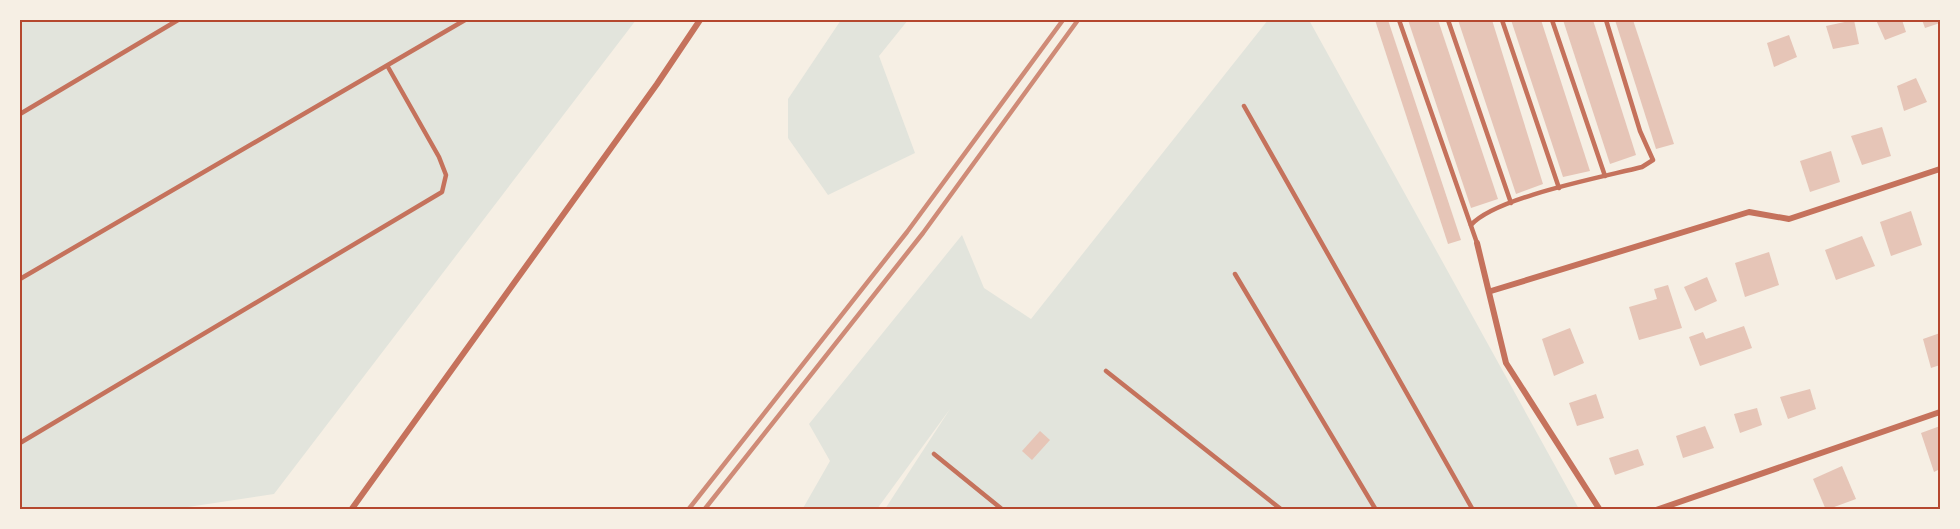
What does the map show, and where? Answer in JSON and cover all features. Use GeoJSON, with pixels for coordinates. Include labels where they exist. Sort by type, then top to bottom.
{"type":"FeatureCollection","features":[{"type":"Feature","properties":{"kind":"street"},"geometry":{"type":"LineString","coordinates":[[351,510],[657,84],[700,20]]}},
{"type":"Feature","properties":{"kind":"street"},"geometry":{"type":"LineString","coordinates":[[1491,291],[1749,212],[1789,219],[1941,169]]}},
{"type":"Feature","properties":{"kind":"street"},"geometry":{"type":"LineString","coordinates":[[1477,243],[1491,291],[1492,311],[1506,363],[1600,510]]}},
{"type":"Feature","properties":{"kind":"street"},"geometry":{"type":"LineString","coordinates":[[1656,510],[1941,412]]}},
{"type":"Feature","properties":{"kind":"lane"},"geometry":{"type":"LineString","coordinates":[[20,114],[178,20]]}},
{"type":"Feature","properties":{"kind":"lane"},"geometry":{"type":"LineString","coordinates":[[20,279],[388,67],[465,20]]}},
{"type":"Feature","properties":{"kind":"lane"},"geometry":{"type":"LineString","coordinates":[[1399,20],[1463,210],[1477,243]]}},
{"type":"Feature","properties":{"kind":"lane"},"geometry":{"type":"LineString","coordinates":[[1448,20],[1511,204]]}},
{"type":"Feature","properties":{"kind":"lane"},"geometry":{"type":"LineString","coordinates":[[1502,20],[1559,188]]}},
{"type":"Feature","properties":{"kind":"lane"},"geometry":{"type":"LineString","coordinates":[[1552,20],[1605,176]]}},
{"type":"Feature","properties":{"kind":"lane"},"geometry":{"type":"LineString","coordinates":[[1471,225],[1479,216],[1511,204],[1559,188],[1642,167],[1653,160],[1640,131],[1606,20]]}},
{"type":"Feature","properties":{"kind":"lane"},"geometry":{"type":"LineString","coordinates":[[20,443],[442,192],[446,183],[445,171],[388,67]]}},
{"type":"Feature","properties":{"kind":"lane"},"geometry":{"type":"LineString","coordinates":[[1244,106],[1473,510]]}},
{"type":"Feature","properties":{"kind":"lane"},"geometry":{"type":"LineString","coordinates":[[1235,274],[1376,510]]}},
{"type":"Feature","properties":{"kind":"lane"},"geometry":{"type":"LineString","coordinates":[[1106,371],[1282,510]]}},
{"type":"Feature","properties":{"kind":"lane"},"geometry":{"type":"LineString","coordinates":[[934,454],[1004,510]]}},
{"type":"Feature","properties":{"kind":"shaded area"},"geometry":{"type":"Polygon","coordinates":[[[20,20],[636,20],[274,494],[168,510],[20,509],[20,20]]]}},
{"type":"Feature","properties":{"kind":"shaded area"},"geometry":{"type":"Polygon","coordinates":[[[841,20],[908,20],[879,56],[915,153],[828,195],[788,138],[788,99],[841,20]]]}},
{"type":"Feature","properties":{"kind":"shaded area"},"geometry":{"type":"Polygon","coordinates":[[[1268,20],[1309,20],[1579,509],[885,509],[950,409],[877,509],[802,510],[830,461],[809,424],[962,235],[984,288],[1031,319],[1268,20]]]}},
{"type":"Feature","properties":{"kind":"building"},"geometry":{"type":"Polygon","coordinates":[[[1375,20],[1388,20],[1461,240],[1448,244],[1375,20]]]}},
{"type":"Feature","properties":{"kind":"building"},"geometry":{"type":"Polygon","coordinates":[[[1408,20],[1438,20],[1498,199],[1471,208],[1408,20]]]}},
{"type":"Feature","properties":{"kind":"building"},"geometry":{"type":"Polygon","coordinates":[[[1458,20],[1492,20],[1543,184],[1516,194],[1458,20]]]}},
{"type":"Feature","properties":{"kind":"building"},"geometry":{"type":"Polygon","coordinates":[[[1511,20],[1541,20],[1590,171],[1563,177],[1511,20]]]}},
{"type":"Feature","properties":{"kind":"building"},"geometry":{"type":"Polygon","coordinates":[[[1563,20],[1593,20],[1636,155],[1610,164],[1563,20]]]}},
{"type":"Feature","properties":{"kind":"building"},"geometry":{"type":"Polygon","coordinates":[[[1615,20],[1633,20],[1674,144],[1656,149],[1615,20]]]}},
{"type":"Feature","properties":{"kind":"building"},"geometry":{"type":"Polygon","coordinates":[[[1854,20],[1859,44],[1833,49],[1826,26],[1854,20]]]}},
{"type":"Feature","properties":{"kind":"building"},"geometry":{"type":"Polygon","coordinates":[[[1876,20],[1902,20],[1906,32],[1885,40],[1876,20]]]}},
{"type":"Feature","properties":{"kind":"building"},"geometry":{"type":"Polygon","coordinates":[[[1922,20],[1940,20],[1940,23],[1925,28],[1922,20]]]}},
{"type":"Feature","properties":{"kind":"building"},"geometry":{"type":"Polygon","coordinates":[[[1789,35],[1797,57],[1774,67],[1767,43],[1789,35]]]}},
{"type":"Feature","properties":{"kind":"building"},"geometry":{"type":"Polygon","coordinates":[[[1916,78],[1927,102],[1904,111],[1897,86],[1916,78]]]}},
{"type":"Feature","properties":{"kind":"building"},"geometry":{"type":"Polygon","coordinates":[[[1882,127],[1891,156],[1862,165],[1851,136],[1882,127]]]}},
{"type":"Feature","properties":{"kind":"building"},"geometry":{"type":"Polygon","coordinates":[[[1831,151],[1840,182],[1810,192],[1800,161],[1831,151]]]}},
{"type":"Feature","properties":{"kind":"building"},"geometry":{"type":"Polygon","coordinates":[[[1911,211],[1922,245],[1891,256],[1880,222],[1911,211]]]}},
{"type":"Feature","properties":{"kind":"building"},"geometry":{"type":"Polygon","coordinates":[[[1862,236],[1875,266],[1836,280],[1825,250],[1862,236]]]}},
{"type":"Feature","properties":{"kind":"building"},"geometry":{"type":"Polygon","coordinates":[[[1769,252],[1779,285],[1745,297],[1735,263],[1769,252]]]}},
{"type":"Feature","properties":{"kind":"building"},"geometry":{"type":"Polygon","coordinates":[[[1707,277],[1717,301],[1695,311],[1684,287],[1707,277]]]}},
{"type":"Feature","properties":{"kind":"building"},"geometry":{"type":"Polygon","coordinates":[[[1668,285],[1682,328],[1639,340],[1629,307],[1657,299],[1654,289],[1668,285]]]}},
{"type":"Feature","properties":{"kind":"building"},"geometry":{"type":"Polygon","coordinates":[[[1744,326],[1752,348],[1700,366],[1689,337],[1703,332],[1706,339],[1744,326]]]}},
{"type":"Feature","properties":{"kind":"building"},"geometry":{"type":"Polygon","coordinates":[[[1570,328],[1584,363],[1554,376],[1542,339],[1570,328]]]}},
{"type":"Feature","properties":{"kind":"building"},"geometry":{"type":"Polygon","coordinates":[[[1940,333],[1940,365],[1931,368],[1923,339],[1940,333]]]}},
{"type":"Feature","properties":{"kind":"building"},"geometry":{"type":"Polygon","coordinates":[[[1810,389],[1816,409],[1788,419],[1780,397],[1810,389]]]}},
{"type":"Feature","properties":{"kind":"building"},"geometry":{"type":"Polygon","coordinates":[[[1596,394],[1604,418],[1577,426],[1569,403],[1596,394]]]}},
{"type":"Feature","properties":{"kind":"building"},"geometry":{"type":"Polygon","coordinates":[[[1757,408],[1762,425],[1740,433],[1734,414],[1757,408]]]}},
{"type":"Feature","properties":{"kind":"building"},"geometry":{"type":"Polygon","coordinates":[[[1705,426],[1714,448],[1683,458],[1676,436],[1705,426]]]}},
{"type":"Feature","properties":{"kind":"building"},"geometry":{"type":"Polygon","coordinates":[[[1940,426],[1940,469],[1934,472],[1921,433],[1940,426]]]}},
{"type":"Feature","properties":{"kind":"building"},"geometry":{"type":"Polygon","coordinates":[[[1040,431],[1050,440],[1032,460],[1022,451],[1040,431]]]}},
{"type":"Feature","properties":{"kind":"building"},"geometry":{"type":"Polygon","coordinates":[[[1638,449],[1644,465],[1615,475],[1609,458],[1638,449]]]}},
{"type":"Feature","properties":{"kind":"building"},"geometry":{"type":"Polygon","coordinates":[[[1842,466],[1856,499],[1826,510],[1813,479],[1842,466]]]}},
{"type":"Feature","properties":{"kind":"railway"},"geometry":{"type":"LineString","coordinates":[[688,510],[907,232],[1063,20]]}},
{"type":"Feature","properties":{"kind":"railway"},"geometry":{"type":"LineString","coordinates":[[704,510],[923,233],[1078,20]]}}]}
